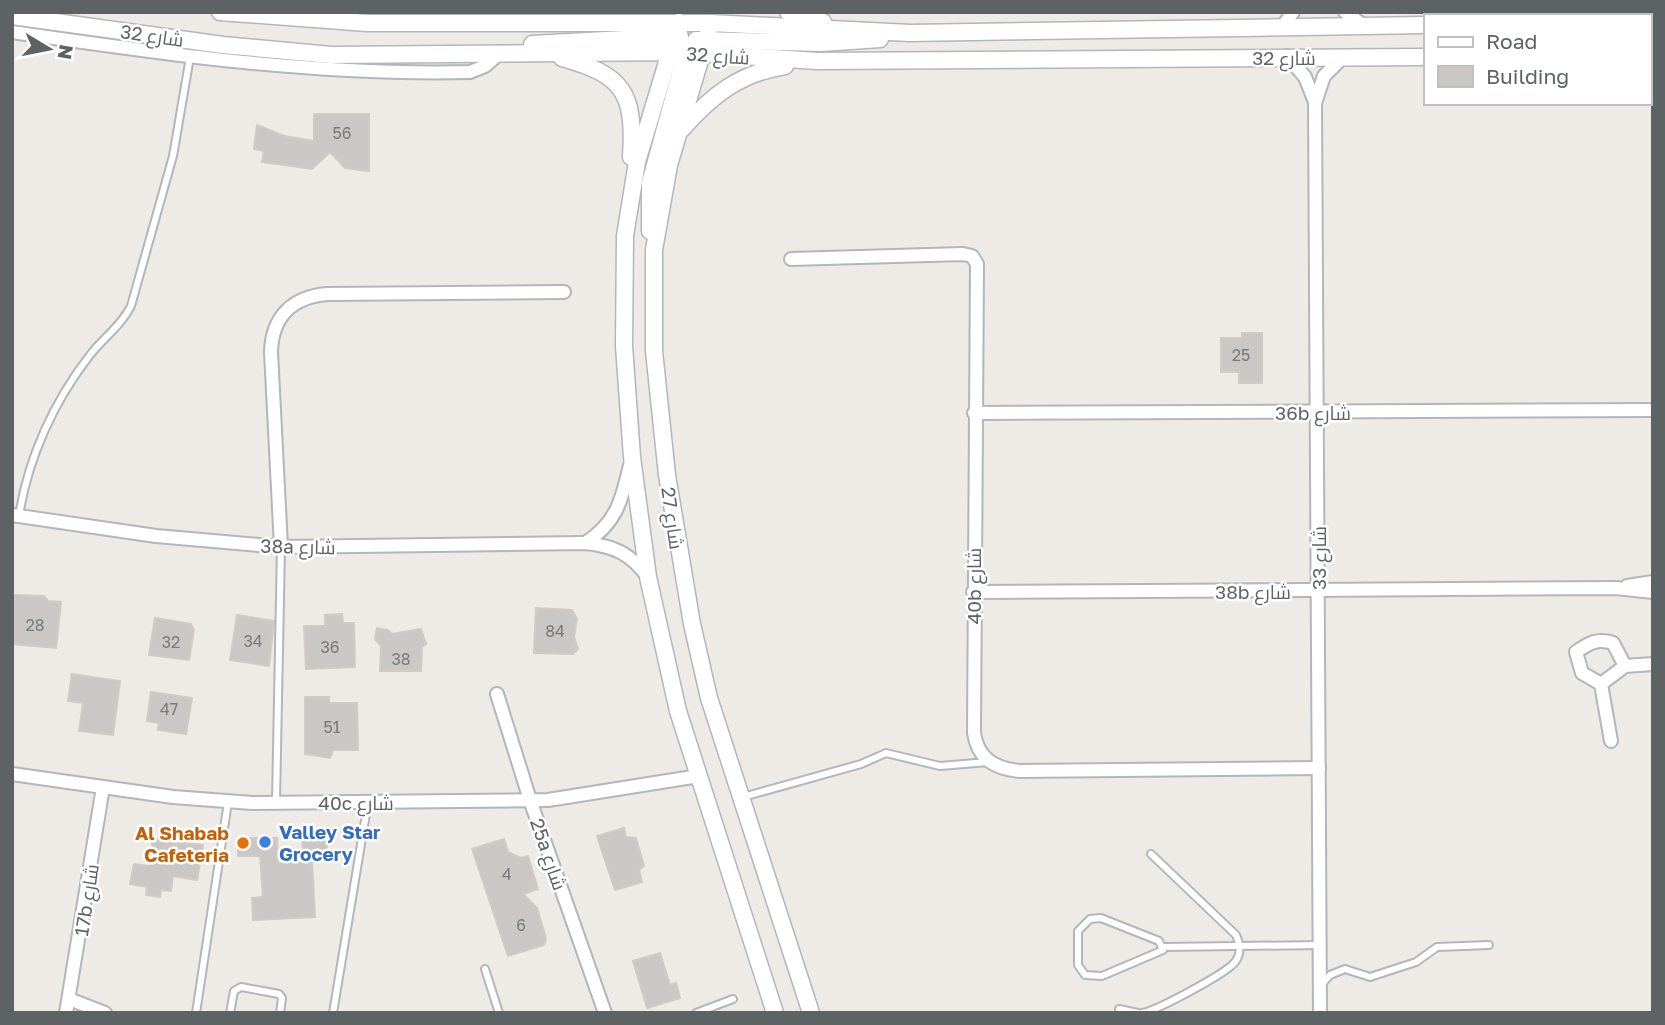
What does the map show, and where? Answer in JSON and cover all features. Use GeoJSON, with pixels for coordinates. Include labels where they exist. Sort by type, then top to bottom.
{"type":"FeatureCollection","features":[{"type":"Feature","properties":{"kind":"street","name":"شارع 32"},"geometry":{"type":"LineString","coordinates":[[220,12],[333,22],[480,18],[591,21],[692,33],[817,61],[1424,57]]}},
{"type":"Feature","properties":{"kind":"street"},"geometry":{"type":"LineString","coordinates":[[591,21],[625,12]]}},
{"type":"Feature","properties":{"kind":"street"},"geometry":{"type":"LineString","coordinates":[[788,12],[849,29]]}},
{"type":"Feature","properties":{"kind":"street"},"geometry":{"type":"LineString","coordinates":[[1282,27],[1293,12]]}},
{"type":"Feature","properties":{"kind":"street"},"geometry":{"type":"LineString","coordinates":[[1345,12],[1363,25]]}},
{"type":"Feature","properties":{"kind":"street","name":"شارع 32"},"geometry":{"type":"LineString","coordinates":[[12,16],[296,53],[365,55],[542,52],[692,33],[849,29],[910,33],[1424,25]]}},
{"type":"Feature","properties":{"kind":"street"},"geometry":{"type":"LineString","coordinates":[[12,32],[190,57],[295,68],[463,72],[485,66],[501,52],[542,42],[692,33],[832,43],[910,33]]}},
{"type":"Feature","properties":{"kind":"street"},"geometry":{"type":"LineString","coordinates":[[654,250],[648,217],[650,183],[692,33]]}},
{"type":"Feature","properties":{"kind":"street","name":"شارع 27"},"geometry":{"type":"LineString","coordinates":[[692,33],[678,133],[660,201],[654,250],[654,351],[677,550],[709,698],[811,1013]]}},
{"type":"Feature","properties":{"kind":"street","name":"شارع 27"},"geometry":{"type":"LineString","coordinates":[[692,33],[629,199],[622,291],[632,457],[648,577],[678,711],[775,1013]]}},
{"type":"Feature","properties":{"kind":"street"},"geometry":{"type":"LineString","coordinates":[[542,52],[603,72],[624,94],[631,111],[633,126],[629,199]]}},
{"type":"Feature","properties":{"kind":"street","name":"شارع 33"},"geometry":{"type":"LineString","coordinates":[[1287,56],[1305,77],[1315,103]]}},
{"type":"Feature","properties":{"kind":"street","name":"شارع 33"},"geometry":{"type":"LineString","coordinates":[[1320,1013],[1315,103],[1324,76],[1344,56]]}},
{"type":"Feature","properties":{"kind":"street"},"geometry":{"type":"LineString","coordinates":[[678,133],[713,97],[748,74],[817,61]]}},
{"type":"Feature","properties":{"kind":"street","name":"40b شارع"},"geometry":{"type":"LineString","coordinates":[[791,259],[963,254],[972,256],[977,269],[974,733],[975,744],[988,762]]}},
{"type":"Feature","properties":{"kind":"street"},"geometry":{"type":"LineString","coordinates":[[281,547],[271,352],[272,336],[286,310],[298,300],[327,293],[564,292]]}},
{"type":"Feature","properties":{"kind":"street","name":"36b شارع"},"geometry":{"type":"LineString","coordinates":[[974,414],[1653,410]]}},
{"type":"Feature","properties":{"kind":"street"},"geometry":{"type":"LineString","coordinates":[[585,543],[598,535],[617,513],[627,486],[632,457]]}},
{"type":"Feature","properties":{"kind":"street","name":"38a شارع"},"geometry":{"type":"LineString","coordinates":[[16,515],[156,536],[281,547],[585,543],[608,546],[626,553],[648,577]]}},
{"type":"Feature","properties":{"kind":"street","name":"38b شارع"},"geometry":{"type":"LineString","coordinates":[[1616,588],[1653,582]]}},
{"type":"Feature","properties":{"kind":"street","name":"38b شارع"},"geometry":{"type":"LineString","coordinates":[[973,592],[1616,588],[1653,592]]}},
{"type":"Feature","properties":{"kind":"street"},"geometry":{"type":"LineString","coordinates":[[1611,741],[1601,684],[1582,673],[1576,652],[1593,641],[1603,640],[1613,643],[1625,666]]}},
{"type":"Feature","properties":{"kind":"street"},"geometry":{"type":"LineString","coordinates":[[1601,684],[1625,666],[1653,664]]}},
{"type":"Feature","properties":{"kind":"street","name":"25a شارع"},"geometry":{"type":"LineString","coordinates":[[497,694],[530,800],[605,1013]]}},
{"type":"Feature","properties":{"kind":"street"},"geometry":{"type":"LineString","coordinates":[[988,762],[997,768],[1019,771],[1319,768]]}},
{"type":"Feature","properties":{"kind":"street","name":"40c شارع"},"geometry":{"type":"LineString","coordinates":[[12,774],[228,802],[575,798],[699,776]]}},
{"type":"Feature","properties":{"kind":"street","name":"17b شارع"},"geometry":{"type":"LineString","coordinates":[[66,1013],[103,787]]}},
{"type":"Feature","properties":{"kind":"street"},"geometry":{"type":"LineString","coordinates":[[69,999],[105,1013]]}},
{"type":"Feature","properties":{"kind":"lane"},"geometry":{"type":"LineString","coordinates":[[16,515],[27,471],[45,431],[88,357],[118,325],[131,306],[173,156],[190,57]]}},
{"type":"Feature","properties":{"kind":"lane"},"geometry":{"type":"LineString","coordinates":[[276,802],[281,547]]}},
{"type":"Feature","properties":{"kind":"lane"},"geometry":{"type":"LineString","coordinates":[[740,798],[861,764],[886,753],[940,766],[988,762]]}},
{"type":"Feature","properties":{"kind":"lane"},"geometry":{"type":"LineString","coordinates":[[197,1013],[228,802]]}},
{"type":"Feature","properties":{"kind":"lane"},"geometry":{"type":"LineString","coordinates":[[333,1013],[368,802]]}},
{"type":"Feature","properties":{"kind":"lane"},"geometry":{"type":"LineString","coordinates":[[1119,1009],[1140,1013],[1159,1010],[1230,968],[1239,955],[1240,946],[1236,935],[1151,854]]}},
{"type":"Feature","properties":{"kind":"lane"},"geometry":{"type":"LineString","coordinates":[[1101,918],[1159,941],[1163,947],[1159,954],[1097,977],[1085,975],[1078,965],[1078,931],[1090,919],[1101,918]]}},
{"type":"Feature","properties":{"kind":"lane"},"geometry":{"type":"LineString","coordinates":[[1163,947],[1320,944]]}},
{"type":"Feature","properties":{"kind":"lane"},"geometry":{"type":"LineString","coordinates":[[1320,985],[1337,971],[1353,971],[1370,977],[1416,962],[1437,947],[1489,945]]}},
{"type":"Feature","properties":{"kind":"lane"},"geometry":{"type":"LineString","coordinates":[[485,969],[499,1013]]}},
{"type":"Feature","properties":{"kind":"lane"},"geometry":{"type":"LineString","coordinates":[[230,1013],[234,991],[241,987],[279,993],[282,998],[280,1013]]}},
{"type":"Feature","properties":{"kind":"lane"},"geometry":{"type":"LineString","coordinates":[[696,1013],[733,999]]}},
{"type":"Feature","properties":{"kind":"building"},"geometry":{"type":"Polygon","coordinates":[[[314,114],[369,114],[369,171],[345,168],[330,152],[312,169],[262,162],[264,151],[254,149],[257,125],[284,136],[314,141],[314,114]]]}},
{"type":"Feature","properties":{"kind":"building"},"geometry":{"type":"Polygon","coordinates":[[[1242,333],[1262,333],[1262,383],[1239,383],[1239,372],[1221,372],[1221,338],[1242,338],[1242,333]]]}},
{"type":"Feature","properties":{"kind":"building"},"geometry":{"type":"Polygon","coordinates":[[[13,595],[44,596],[48,601],[61,602],[56,648],[12,644],[13,595]]]}},
{"type":"Feature","properties":{"kind":"building"},"geometry":{"type":"Polygon","coordinates":[[[536,608],[572,610],[577,619],[574,637],[578,649],[573,654],[534,653],[536,608]]]}},
{"type":"Feature","properties":{"kind":"building"},"geometry":{"type":"Polygon","coordinates":[[[342,614],[343,623],[354,623],[355,667],[306,669],[304,626],[325,626],[325,615],[342,614]]]}},
{"type":"Feature","properties":{"kind":"building"},"geometry":{"type":"Polygon","coordinates":[[[237,615],[274,621],[269,666],[230,660],[237,615]]]}},
{"type":"Feature","properties":{"kind":"building"},"geometry":{"type":"Polygon","coordinates":[[[155,618],[191,624],[194,630],[189,660],[149,655],[155,618]]]}},
{"type":"Feature","properties":{"kind":"building"},"geometry":{"type":"Polygon","coordinates":[[[377,628],[388,630],[392,634],[421,629],[426,644],[422,647],[421,671],[380,671],[381,646],[375,639],[377,628]]]}},
{"type":"Feature","properties":{"kind":"building"},"geometry":{"type":"Polygon","coordinates":[[[72,674],[120,681],[113,735],[79,731],[83,703],[68,701],[72,674]]]}},
{"type":"Feature","properties":{"kind":"building"},"geometry":{"type":"Polygon","coordinates":[[[151,692],[192,698],[186,734],[158,730],[159,723],[147,721],[151,692]]]}},
{"type":"Feature","properties":{"kind":"building"},"geometry":{"type":"Polygon","coordinates":[[[305,697],[329,697],[329,703],[357,703],[358,750],[333,750],[330,758],[305,754],[305,697]]]}},
{"type":"Feature","properties":{"kind":"building"},"geometry":{"type":"Polygon","coordinates":[[[624,828],[626,837],[636,838],[644,866],[639,870],[642,882],[615,890],[597,836],[624,828]]]}},
{"type":"Feature","properties":{"kind":"building"},"geometry":{"type":"Polygon","coordinates":[[[326,834],[327,850],[303,852],[302,835],[326,834]]]}},
{"type":"Feature","properties":{"kind":"building"},"geometry":{"type":"Polygon","coordinates":[[[153,838],[203,845],[197,880],[173,876],[171,891],[161,890],[160,897],[146,895],[147,887],[130,884],[134,864],[149,866],[153,838]]]}},
{"type":"Feature","properties":{"kind":"building"},"geometry":{"type":"Polygon","coordinates":[[[238,838],[277,838],[278,863],[312,861],[315,917],[253,920],[252,898],[263,897],[260,856],[238,856],[238,838]]]}},
{"type":"Feature","properties":{"kind":"building"},"geometry":{"type":"Polygon","coordinates":[[[504,839],[508,852],[521,858],[528,856],[538,889],[523,894],[537,908],[546,938],[544,945],[508,956],[472,849],[504,839]]]}},
{"type":"Feature","properties":{"kind":"building"},"geometry":{"type":"Polygon","coordinates":[[[660,953],[670,985],[676,983],[680,998],[647,1008],[633,961],[660,953]]]}},
{"type":"Feature","properties":{"kind":"place","name":"Valley Star Grocery"},"geometry":{"type":"Point","coordinates":[265,842]}},
{"type":"Feature","properties":{"kind":"place","name":"Al Shabab Cafeteria"},"geometry":{"type":"Point","coordinates":[243,843]}}]}
